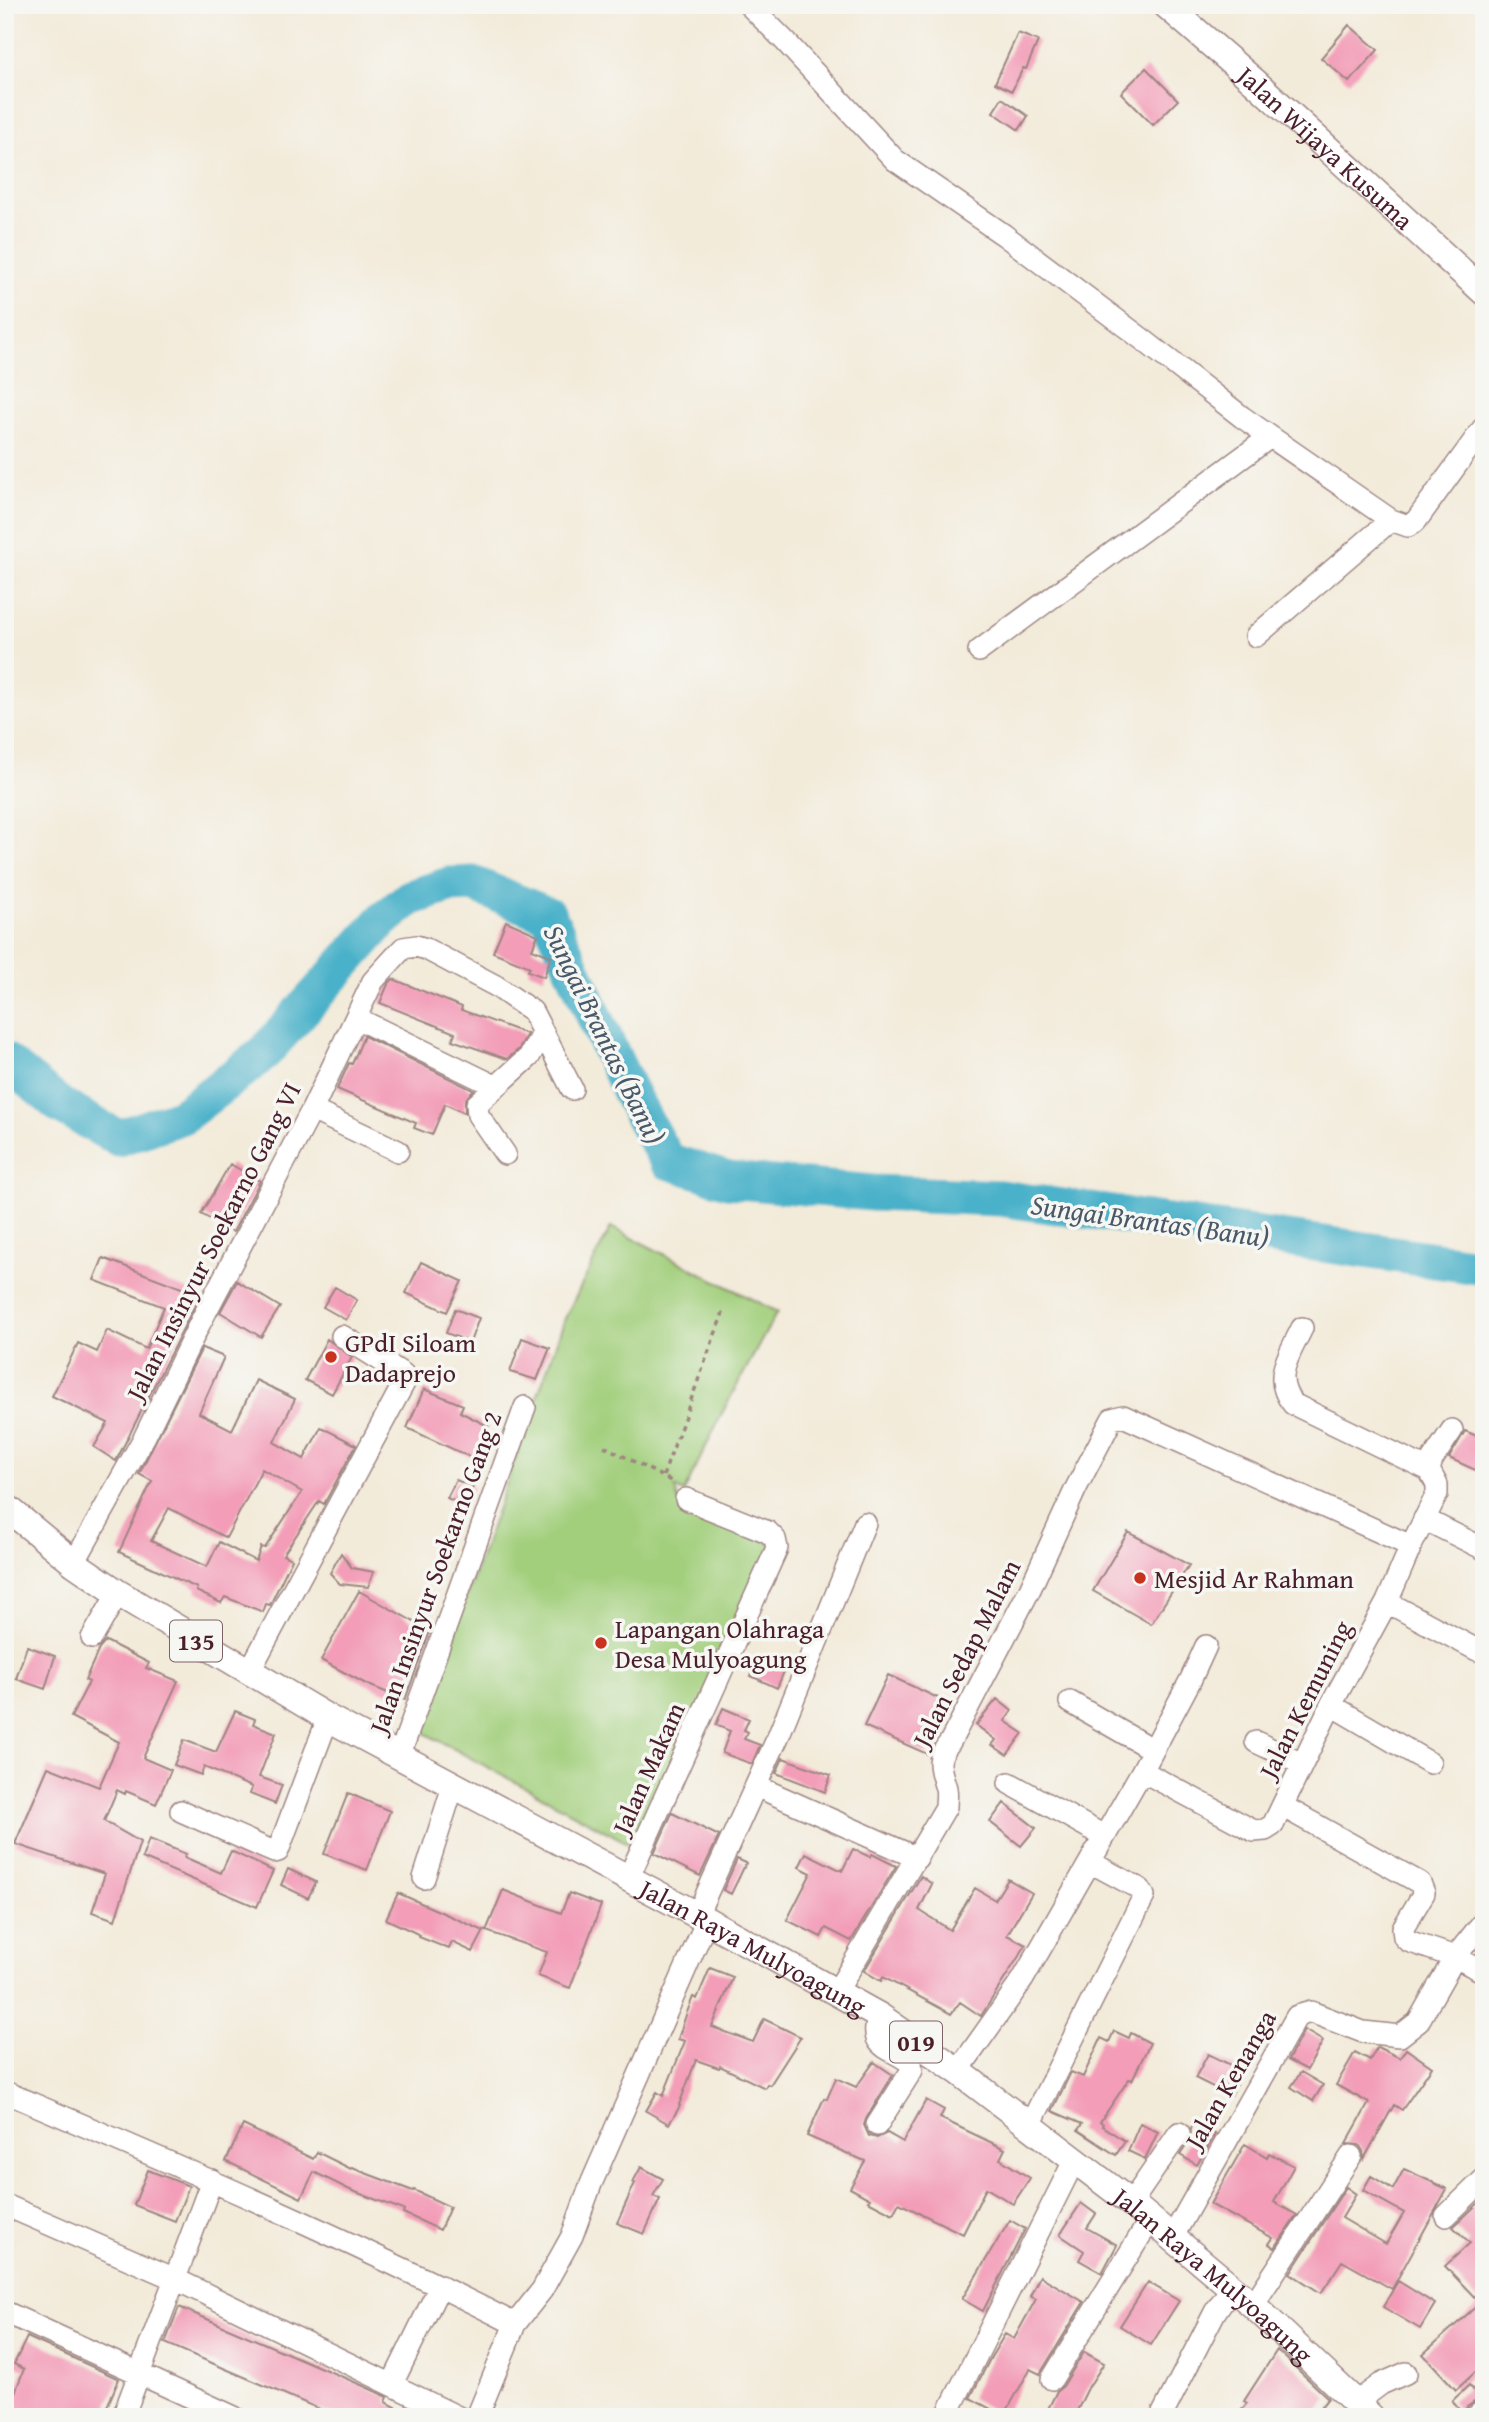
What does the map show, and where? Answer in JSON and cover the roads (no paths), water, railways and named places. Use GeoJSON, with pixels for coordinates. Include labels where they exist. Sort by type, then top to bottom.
{"type":"FeatureCollection","features":[{"type":"Feature","properties":{"kind":"main road","name":"Jalan Wijaya Kusuma"},"geometry":{"type":"LineString","coordinates":[[1166,5],[1255,82],[1484,292]]}},
{"type":"Feature","properties":{"kind":"main road","name":"135"},"geometry":{"type":"LineString","coordinates":[[11,1516],[118,1593],[249,1672],[399,1757]]}},
{"type":"Feature","properties":{"kind":"main road","name":"Jalan Raya Mulyoagung"},"geometry":{"type":"LineString","coordinates":[[399,1757],[702,1917],[879,2016],[958,2071],[1140,2211],[1253,2305],[1364,2410]]}},
{"type":"Feature","properties":{"kind":"street"},"geometry":{"type":"LineString","coordinates":[[749,5],[895,160],[1004,235],[1270,437],[1391,520],[1408,526],[1416,521],[1484,427]]}},
{"type":"Feature","properties":{"kind":"street"},"geometry":{"type":"LineString","coordinates":[[979,651],[1270,437]]}},
{"type":"Feature","properties":{"kind":"street"},"geometry":{"type":"LineString","coordinates":[[1256,636],[1391,520]]}},
{"type":"Feature","properties":{"kind":"street","name":"Jalan Insinyur Soekarno Gang VI"},"geometry":{"type":"LineString","coordinates":[[74,1563],[139,1448],[200,1323],[312,1110],[373,981],[403,947],[426,948],[504,991],[532,1011],[543,1032]]}},
{"type":"Feature","properties":{"kind":"street"},"geometry":{"type":"LineString","coordinates":[[356,1018],[495,1086]]}},
{"type":"Feature","properties":{"kind":"street"},"geometry":{"type":"LineString","coordinates":[[505,1154],[476,1110],[477,1104],[529,1057],[543,1032]]}},
{"type":"Feature","properties":{"kind":"street"},"geometry":{"type":"LineString","coordinates":[[543,1032],[572,1089]]}},
{"type":"Feature","properties":{"kind":"street"},"geometry":{"type":"LineString","coordinates":[[312,1110],[398,1151]]}},
{"type":"Feature","properties":{"kind":"street"},"geometry":{"type":"LineString","coordinates":[[1302,1328],[1282,1374],[1285,1395],[1293,1404],[1429,1470],[1432,1460],[1452,1430]]}},
{"type":"Feature","properties":{"kind":"street"},"geometry":{"type":"LineString","coordinates":[[249,1672],[405,1381],[403,1374],[342,1336]]}},
{"type":"Feature","properties":{"kind":"street","name":"Jalan Insinyur Soekarno Gang 2"},"geometry":{"type":"LineString","coordinates":[[399,1757],[525,1406]]}},
{"type":"Feature","properties":{"kind":"street","name":"Jalan Sedap Malam"},"geometry":{"type":"LineString","coordinates":[[837,1991],[946,1807],[946,1786],[939,1769],[943,1751],[1030,1589],[1076,1488],[1112,1419],[1122,1416],[1411,1546]]}},
{"type":"Feature","properties":{"kind":"street","name":"Jalan Kemuning"},"geometry":{"type":"LineString","coordinates":[[1142,1772],[1254,1830],[1265,1830],[1273,1825],[1331,1704],[1387,1602],[1437,1494],[1437,1485],[1429,1470]]}},
{"type":"Feature","properties":{"kind":"street","name":"Jalan Makam"},"geometry":{"type":"LineString","coordinates":[[628,1880],[777,1548],[775,1539],[768,1532],[685,1499]]}},
{"type":"Feature","properties":{"kind":"street"},"geometry":{"type":"LineString","coordinates":[[1424,1519],[1484,1549]]}},
{"type":"Feature","properties":{"kind":"street"},"geometry":{"type":"LineString","coordinates":[[477,2417],[515,2324],[542,2290],[572,2236],[591,2184],[865,1523]]}},
{"type":"Feature","properties":{"kind":"street"},"geometry":{"type":"LineString","coordinates":[[92,1638],[118,1593]]}},
{"type":"Feature","properties":{"kind":"street"},"geometry":{"type":"LineString","coordinates":[[1387,1602],[1477,1650]]}},
{"type":"Feature","properties":{"kind":"street"},"geometry":{"type":"LineString","coordinates":[[958,2071],[1023,1979],[1142,1772],[1206,1646]]}},
{"type":"Feature","properties":{"kind":"street"},"geometry":{"type":"LineString","coordinates":[[1070,1702],[1153,1750]]}},
{"type":"Feature","properties":{"kind":"street"},"geometry":{"type":"LineString","coordinates":[[1331,1704],[1430,1763]]}},
{"type":"Feature","properties":{"kind":"street"},"geometry":{"type":"LineString","coordinates":[[181,1811],[274,1852],[278,1851],[328,1718]]}},
{"type":"Feature","properties":{"kind":"street"},"geometry":{"type":"LineString","coordinates":[[1256,1742],[1302,1764]]}},
{"type":"Feature","properties":{"kind":"street"},"geometry":{"type":"LineString","coordinates":[[1009,1783],[1104,1836]]}},
{"type":"Feature","properties":{"kind":"street"},"geometry":{"type":"LineString","coordinates":[[424,1878],[453,1786]]}},
{"type":"Feature","properties":{"kind":"street"},"geometry":{"type":"LineString","coordinates":[[756,1786],[917,1858]]}},
{"type":"Feature","properties":{"kind":"street"},"geometry":{"type":"LineString","coordinates":[[1282,1806],[1420,1883],[1424,1893],[1403,1928],[1404,1937],[1408,1941],[1455,1957],[1484,1972]]}},
{"type":"Feature","properties":{"kind":"street"},"geometry":{"type":"LineString","coordinates":[[1030,2125],[1144,1896],[1140,1889],[1090,1862]]}},
{"type":"Feature","properties":{"kind":"street","name":"Jalan Kenanga"},"geometry":{"type":"LineString","coordinates":[[1172,2238],[1297,2016],[1311,2012],[1363,2032],[1400,2036],[1418,2022],[1455,1957],[1484,1922]]}},
{"type":"Feature","properties":{"kind":"street"},"geometry":{"type":"LineString","coordinates":[[877,2125],[912,2070],[911,2063],[881,2044],[875,2036],[879,2016]]}},
{"type":"Feature","properties":{"kind":"street"},"geometry":{"type":"LineString","coordinates":[[5,2092],[212,2180],[440,2286],[515,2324]]}},
{"type":"Feature","properties":{"kind":"street"},"geometry":{"type":"LineString","coordinates":[[1052,2379],[1180,2133]]}},
{"type":"Feature","properties":{"kind":"street"},"geometry":{"type":"LineString","coordinates":[[1253,2305],[1351,2156]]}},
{"type":"Feature","properties":{"kind":"street"},"geometry":{"type":"LineString","coordinates":[[951,2415],[1075,2159]]}},
{"type":"Feature","properties":{"kind":"street"},"geometry":{"type":"LineString","coordinates":[[1446,2216],[1484,2179]]}},
{"type":"Feature","properties":{"kind":"street"},"geometry":{"type":"LineString","coordinates":[[123,2417],[212,2180]]}},
{"type":"Feature","properties":{"kind":"street"},"geometry":{"type":"LineString","coordinates":[[5,2205],[175,2279],[458,2417]]}},
{"type":"Feature","properties":{"kind":"street"},"geometry":{"type":"LineString","coordinates":[[392,2384],[440,2286]]}},
{"type":"Feature","properties":{"kind":"street"},"geometry":{"type":"LineString","coordinates":[[1161,2417],[1215,2312],[1232,2287]]}},
{"type":"Feature","properties":{"kind":"street"},"geometry":{"type":"LineString","coordinates":[[5,2312],[141,2372],[234,2417]]}},
{"type":"Feature","properties":{"kind":"street"},"geometry":{"type":"LineString","coordinates":[[1364,2410],[1381,2384],[1406,2373]]}},
{"type":"Feature","properties":{"kind":"street"},"geometry":{"type":"LineString","coordinates":[[1476,2417],[1484,2410]]}},
{"type":"Feature","properties":{"kind":"waterway","name":"Sungai Brantas (Banu)"},"geometry":{"type":"LineString","coordinates":[[5,1061],[61,1106],[118,1138],[182,1116],[262,1055],[382,921],[410,898],[449,885],[473,884],[548,915],[619,1071],[668,1161],[728,1180],[873,1193],[1000,1198],[1484,1267]]}},
{"type":"Feature","properties":{"kind":"place","name":"GPdI Siloam Dadaprejo"},"geometry":{"type":"Point","coordinates":[331,1357]}},
{"type":"Feature","properties":{"kind":"place","name":"Mesjid Ar Rahman"},"geometry":{"type":"Point","coordinates":[1140,1578]}},
{"type":"Feature","properties":{"kind":"place","name":"Lapangan Olahraga Desa Mulyoagung"},"geometry":{"type":"Point","coordinates":[601,1643]}}]}
